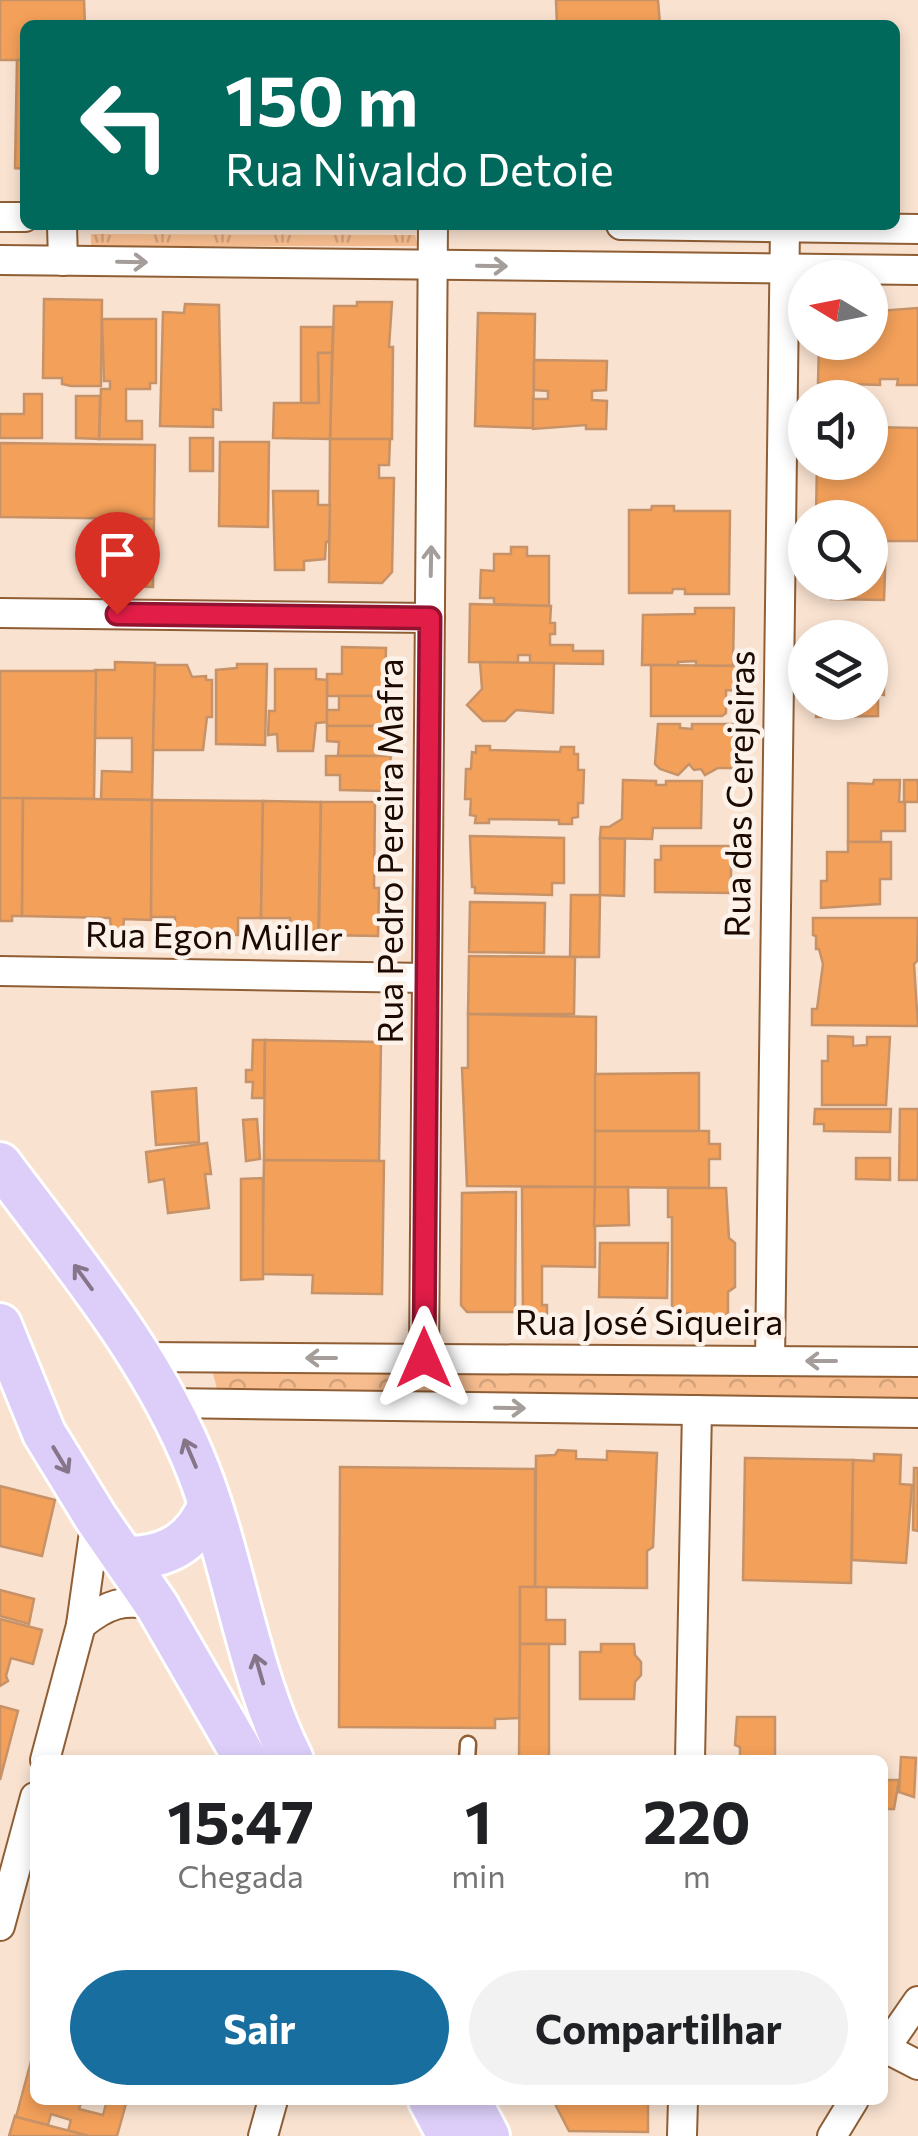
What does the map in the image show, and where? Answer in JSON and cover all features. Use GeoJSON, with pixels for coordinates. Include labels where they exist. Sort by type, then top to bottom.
{"type":"FeatureCollection","features":[{"type":"Feature","properties":{"kind":"main road"},"geometry":{"type":"LineString","coordinates":[[0,1164],[140,1357],[168,1403],[210,1504],[270,1707],[290,1755]]}},
{"type":"Feature","properties":{"kind":"main road"},"geometry":{"type":"LineString","coordinates":[[0,1325],[44,1432],[96,1518],[157,1606],[243,1755]]}},
{"type":"Feature","properties":{"kind":"main road"},"geometry":{"type":"LineString","coordinates":[[125,1558],[147,1558],[178,1547],[202,1524],[210,1504]]}},
{"type":"Feature","properties":{"kind":"main road"},"geometry":{"type":"LineString","coordinates":[[433,2105],[449,2136]]}},
{"type":"Feature","properties":{"kind":"main road"},"geometry":{"type":"LineString","coordinates":[[472,2105],[488,2136]]}},
{"type":"Feature","properties":{"kind":"street"},"geometry":{"type":"LineString","coordinates":[[62,230],[63,261]]}},
{"type":"Feature","properties":{"kind":"street","name":"Rua Pedro Pereira Mafra"},"geometry":{"type":"LineString","coordinates":[[424,1358],[434,230]]}},
{"type":"Feature","properties":{"kind":"street","name":"Rua das Cerejeiras"},"geometry":{"type":"LineString","coordinates":[[770,1361],[785,230]]}},
{"type":"Feature","properties":{"kind":"street"},"geometry":{"type":"LineString","coordinates":[[0,260],[918,270]]}},
{"type":"Feature","properties":{"kind":"street"},"geometry":{"type":"LineString","coordinates":[[0,613],[430,618]]}},
{"type":"Feature","properties":{"kind":"street","name":"Rua Egon Müller"},"geometry":{"type":"LineString","coordinates":[[0,971],[428,978]]}},
{"type":"Feature","properties":{"kind":"street","name":"Rua José Siqueira"},"geometry":{"type":"LineString","coordinates":[[140,1357],[918,1362]]}},
{"type":"Feature","properties":{"kind":"street"},"geometry":{"type":"LineString","coordinates":[[168,1403],[918,1413]]}},
{"type":"Feature","properties":{"kind":"street"},"geometry":{"type":"LineString","coordinates":[[690,1755],[697,1410]]}},
{"type":"Feature","properties":{"kind":"street"},"geometry":{"type":"LineString","coordinates":[[46,1755],[82,1625],[96,1518]]}},
{"type":"Feature","properties":{"kind":"street"},"geometry":{"type":"LineString","coordinates":[[82,1625],[125,1558]]}},
{"type":"Feature","properties":{"kind":"street"},"geometry":{"type":"LineString","coordinates":[[82,1625],[102,1608],[117,1602],[157,1606]]}},
{"type":"Feature","properties":{"kind":"street"},"geometry":{"type":"LineString","coordinates":[[0,1926],[30,1815]]}},
{"type":"Feature","properties":{"kind":"street"},"geometry":{"type":"LineString","coordinates":[[888,2045],[918,2000]]}},
{"type":"Feature","properties":{"kind":"street"},"geometry":{"type":"LineString","coordinates":[[888,2053],[918,2065]]}},
{"type":"Feature","properties":{"kind":"street"},"geometry":{"type":"LineString","coordinates":[[264,2136],[272,2105]]}},
{"type":"Feature","properties":{"kind":"street"},"geometry":{"type":"LineString","coordinates":[[682,2105],[682,2136]]}},
{"type":"Feature","properties":{"kind":"street"},"geometry":{"type":"LineString","coordinates":[[832,2136],[851,2105]]}},
{"type":"Feature","properties":{"kind":"lane"},"geometry":{"type":"LineString","coordinates":[[467,1755],[468,1744]]}},
{"type":"Feature","properties":{"kind":"green space"},"geometry":{"type":"Polygon","coordinates":[[[91,234],[415,235],[418,246],[91,246],[91,234]]]}},
{"type":"Feature","properties":{"kind":"green space"},"geometry":{"type":"Polygon","coordinates":[[[212,1369],[918,1374],[918,1402],[218,1393],[212,1369]]]}},
{"type":"Feature","properties":{"kind":"building"},"geometry":{"type":"Polygon","coordinates":[[[0,0],[84,0],[85,20],[20,20],[20,60],[0,60],[0,0]]]}},
{"type":"Feature","properties":{"kind":"building"},"geometry":{"type":"Polygon","coordinates":[[[556,0],[658,0],[660,20],[557,20],[556,0]]]}},
{"type":"Feature","properties":{"kind":"building"},"geometry":{"type":"Polygon","coordinates":[[[17,60],[20,60],[20,168],[15,168],[17,60]]]}},
{"type":"Feature","properties":{"kind":"building"},"geometry":{"type":"Polygon","coordinates":[[[44,299],[102,300],[101,386],[71,386],[62,384],[62,378],[43,378],[44,299]]]}},
{"type":"Feature","properties":{"kind":"building"},"geometry":{"type":"Polygon","coordinates":[[[357,302],[392,302],[392,439],[330,439],[334,306],[357,306],[357,302]]]}},
{"type":"Feature","properties":{"kind":"building"},"geometry":{"type":"Polygon","coordinates":[[[185,304],[219,305],[221,410],[213,409],[213,427],[160,426],[163,312],[184,313],[185,304]]]}},
{"type":"Feature","properties":{"kind":"building"},"geometry":{"type":"Polygon","coordinates":[[[918,308],[918,385],[897,385],[898,379],[818,380],[819,360],[888,360],[888,310],[918,308]]]}},
{"type":"Feature","properties":{"kind":"building"},"geometry":{"type":"Polygon","coordinates":[[[478,313],[535,314],[533,428],[475,426],[478,313]]]}},
{"type":"Feature","properties":{"kind":"building"},"geometry":{"type":"Polygon","coordinates":[[[102,319],[156,319],[156,383],[150,383],[150,389],[126,389],[126,421],[142,421],[142,439],[99,439],[101,389],[110,389],[110,381],[104,381],[102,319]]]}},
{"type":"Feature","properties":{"kind":"building"},"geometry":{"type":"Polygon","coordinates":[[[301,327],[333,327],[332,353],[318,353],[319,403],[301,403],[301,327]]]}},
{"type":"Feature","properties":{"kind":"building"},"geometry":{"type":"Polygon","coordinates":[[[318,353],[332,353],[330,439],[273,438],[274,403],[319,403],[318,353]]]}},
{"type":"Feature","properties":{"kind":"building"},"geometry":{"type":"Polygon","coordinates":[[[534,360],[607,361],[606,390],[592,391],[592,400],[607,401],[606,429],[586,429],[586,425],[533,429],[533,399],[548,399],[548,391],[534,390],[534,360]]]}},
{"type":"Feature","properties":{"kind":"building"},"geometry":{"type":"Polygon","coordinates":[[[24,394],[42,394],[42,438],[0,438],[0,414],[24,414],[24,394]]]}},
{"type":"Feature","properties":{"kind":"building"},"geometry":{"type":"Polygon","coordinates":[[[76,396],[100,396],[99,439],[76,438],[76,396]]]}},
{"type":"Feature","properties":{"kind":"building"},"geometry":{"type":"Polygon","coordinates":[[[888,427],[918,428],[918,541],[888,541],[888,500],[816,500],[817,480],[888,480],[888,427]]]}},
{"type":"Feature","properties":{"kind":"building"},"geometry":{"type":"Polygon","coordinates":[[[190,438],[213,438],[213,471],[190,471],[190,438]]]}},
{"type":"Feature","properties":{"kind":"building"},"geometry":{"type":"Polygon","coordinates":[[[330,439],[390,439],[389,465],[379,465],[379,478],[394,478],[392,572],[382,583],[329,582],[330,439]]]}},
{"type":"Feature","properties":{"kind":"building"},"geometry":{"type":"Polygon","coordinates":[[[220,442],[269,442],[268,527],[219,526],[220,442]]]}},
{"type":"Feature","properties":{"kind":"building"},"geometry":{"type":"Polygon","coordinates":[[[0,443],[155,445],[154,519],[0,517],[0,443]]]}},
{"type":"Feature","properties":{"kind":"building"},"geometry":{"type":"Polygon","coordinates":[[[273,491],[318,491],[318,505],[330,505],[325,559],[304,561],[304,570],[275,570],[273,491]]]}},
{"type":"Feature","properties":{"kind":"building"},"geometry":{"type":"Polygon","coordinates":[[[652,506],[674,506],[674,511],[730,511],[729,594],[685,594],[685,589],[673,589],[672,593],[629,593],[629,510],[651,510],[652,506]]]}},
{"type":"Feature","properties":{"kind":"building"},"geometry":{"type":"Polygon","coordinates":[[[109,518],[154,519],[153,587],[119,586],[120,524],[109,524],[109,518]]]}},
{"type":"Feature","properties":{"kind":"building"},"geometry":{"type":"Polygon","coordinates":[[[511,547],[527,547],[527,556],[549,556],[549,606],[494,604],[494,598],[480,598],[481,570],[494,571],[494,554],[511,554],[511,547]]]}},
{"type":"Feature","properties":{"kind":"building"},"geometry":{"type":"Polygon","coordinates":[[[470,604],[551,606],[550,623],[555,623],[555,634],[550,634],[550,645],[573,645],[573,651],[603,651],[603,664],[530,663],[530,655],[518,655],[518,663],[469,662],[470,604]]]}},
{"type":"Feature","properties":{"kind":"building"},"geometry":{"type":"Polygon","coordinates":[[[695,608],[734,608],[733,666],[696,666],[696,661],[642,665],[643,615],[695,614],[695,608]]]}},
{"type":"Feature","properties":{"kind":"building"},"geometry":{"type":"Polygon","coordinates":[[[342,647],[386,648],[385,681],[391,681],[391,696],[327,696],[327,674],[342,674],[342,647]]]}},
{"type":"Feature","properties":{"kind":"building"},"geometry":{"type":"Polygon","coordinates":[[[115,662],[155,663],[152,800],[101,799],[102,771],[132,772],[132,738],[95,738],[95,670],[115,670],[115,662]]]}},
{"type":"Feature","properties":{"kind":"building"},"geometry":{"type":"Polygon","coordinates":[[[480,662],[554,663],[553,713],[516,710],[505,721],[483,721],[467,705],[482,689],[480,662]]]}},
{"type":"Feature","properties":{"kind":"building"},"geometry":{"type":"Polygon","coordinates":[[[237,664],[267,664],[265,745],[216,744],[216,670],[237,668],[237,664]]]}},
{"type":"Feature","properties":{"kind":"building"},"geometry":{"type":"Polygon","coordinates":[[[155,665],[187,665],[192,677],[206,676],[206,680],[212,680],[212,717],[207,717],[203,750],[153,750],[155,665]]]}},
{"type":"Feature","properties":{"kind":"building"},"geometry":{"type":"Polygon","coordinates":[[[651,665],[739,666],[739,691],[726,690],[726,713],[722,716],[651,716],[651,665]]]}},
{"type":"Feature","properties":{"kind":"building"},"geometry":{"type":"Polygon","coordinates":[[[275,669],[316,669],[316,679],[327,680],[327,722],[316,723],[313,751],[278,751],[277,734],[268,735],[269,711],[275,711],[275,669]]]}},
{"type":"Feature","properties":{"kind":"building"},"geometry":{"type":"Polygon","coordinates":[[[0,671],[96,671],[94,799],[0,798],[0,671]]]}},
{"type":"Feature","properties":{"kind":"building"},"geometry":{"type":"Polygon","coordinates":[[[339,696],[391,696],[386,726],[327,726],[327,710],[339,710],[339,696]]]}},
{"type":"Feature","properties":{"kind":"building"},"geometry":{"type":"Polygon","coordinates":[[[658,724],[680,724],[680,728],[692,729],[692,724],[733,724],[733,768],[718,768],[705,775],[689,764],[678,775],[660,769],[655,764],[658,724]]]}},
{"type":"Feature","properties":{"kind":"building"},"geometry":{"type":"Polygon","coordinates":[[[327,726],[386,726],[391,756],[338,756],[339,742],[327,741],[327,726]]]}},
{"type":"Feature","properties":{"kind":"building"},"geometry":{"type":"Polygon","coordinates":[[[476,746],[560,752],[561,747],[574,747],[578,770],[584,770],[583,803],[578,803],[578,817],[572,818],[572,824],[559,824],[559,820],[489,819],[489,823],[475,823],[476,816],[470,815],[471,799],[465,799],[466,769],[471,769],[476,746]]]}},
{"type":"Feature","properties":{"kind":"building"},"geometry":{"type":"Polygon","coordinates":[[[326,756],[391,756],[385,791],[340,790],[340,775],[326,775],[326,756]]]}},
{"type":"Feature","properties":{"kind":"building"},"geometry":{"type":"Polygon","coordinates":[[[623,780],[656,781],[656,785],[666,785],[666,781],[702,781],[701,828],[653,828],[652,839],[600,838],[601,827],[622,819],[623,780]]]}},
{"type":"Feature","properties":{"kind":"building"},"geometry":{"type":"Polygon","coordinates":[[[874,780],[900,780],[899,802],[905,802],[905,831],[881,831],[881,842],[848,842],[848,783],[873,784],[874,780]]]}},
{"type":"Feature","properties":{"kind":"building"},"geometry":{"type":"Polygon","coordinates":[[[904,780],[918,780],[918,802],[904,802],[904,780]]]}},
{"type":"Feature","properties":{"kind":"building"},"geometry":{"type":"Polygon","coordinates":[[[0,798],[23,798],[22,916],[12,916],[12,921],[0,921],[0,798]]]}},
{"type":"Feature","properties":{"kind":"building"},"geometry":{"type":"Polygon","coordinates":[[[23,798],[152,800],[151,920],[124,919],[123,929],[111,929],[110,918],[22,916],[23,798]]]}},
{"type":"Feature","properties":{"kind":"building"},"geometry":{"type":"Polygon","coordinates":[[[152,800],[263,801],[261,918],[238,918],[238,935],[175,934],[175,917],[151,917],[152,800]]]}},
{"type":"Feature","properties":{"kind":"building"},"geometry":{"type":"Polygon","coordinates":[[[263,801],[321,802],[318,945],[290,945],[290,918],[261,918],[263,801]]]}},
{"type":"Feature","properties":{"kind":"building"},"geometry":{"type":"Polygon","coordinates":[[[321,802],[375,802],[378,936],[319,935],[321,802]]]}},
{"type":"Feature","properties":{"kind":"building"},"geometry":{"type":"Polygon","coordinates":[[[470,836],[564,838],[564,883],[552,883],[552,895],[475,893],[470,836]]]}},
{"type":"Feature","properties":{"kind":"building"},"geometry":{"type":"Polygon","coordinates":[[[600,838],[625,839],[624,896],[600,895],[600,838]]]}},
{"type":"Feature","properties":{"kind":"building"},"geometry":{"type":"Polygon","coordinates":[[[848,842],[891,842],[891,879],[880,879],[880,904],[821,908],[821,881],[827,881],[827,852],[848,852],[848,842]]]}},
{"type":"Feature","properties":{"kind":"building"},"geometry":{"type":"Polygon","coordinates":[[[661,846],[731,846],[731,893],[655,892],[655,860],[661,860],[661,846]]]}},
{"type":"Feature","properties":{"kind":"building"},"geometry":{"type":"Polygon","coordinates":[[[571,895],[600,895],[599,957],[570,957],[571,895]]]}},
{"type":"Feature","properties":{"kind":"building"},"geometry":{"type":"Polygon","coordinates":[[[470,902],[545,903],[544,953],[469,952],[470,902]]]}},
{"type":"Feature","properties":{"kind":"building"},"geometry":{"type":"Polygon","coordinates":[[[813,918],[918,918],[914,964],[918,1026],[812,1025],[823,964],[816,949],[813,918]]]}},
{"type":"Feature","properties":{"kind":"building"},"geometry":{"type":"Polygon","coordinates":[[[469,956],[575,957],[574,1014],[468,1014],[469,956]]]}},
{"type":"Feature","properties":{"kind":"building"},"geometry":{"type":"Polygon","coordinates":[[[468,1014],[596,1017],[595,1187],[467,1186],[462,1068],[468,1068],[468,1014]]]}},
{"type":"Feature","properties":{"kind":"building"},"geometry":{"type":"Polygon","coordinates":[[[828,1036],[853,1037],[853,1046],[867,1045],[867,1037],[890,1037],[886,1105],[822,1105],[822,1061],[828,1061],[828,1036]]]}},
{"type":"Feature","properties":{"kind":"building"},"geometry":{"type":"Polygon","coordinates":[[[253,1040],[265,1040],[264,1098],[252,1098],[253,1082],[246,1082],[246,1070],[252,1070],[253,1040]]]}},
{"type":"Feature","properties":{"kind":"building"},"geometry":{"type":"Polygon","coordinates":[[[265,1040],[381,1042],[379,1161],[264,1160],[265,1040]]]}},
{"type":"Feature","properties":{"kind":"building"},"geometry":{"type":"Polygon","coordinates":[[[699,1073],[699,1131],[595,1131],[595,1074],[699,1073]]]}},
{"type":"Feature","properties":{"kind":"building"},"geometry":{"type":"Polygon","coordinates":[[[196,1088],[199,1142],[156,1145],[152,1092],[196,1088]]]}},
{"type":"Feature","properties":{"kind":"building"},"geometry":{"type":"Polygon","coordinates":[[[815,1109],[891,1109],[890,1132],[824,1131],[824,1124],[814,1124],[815,1109]]]}},
{"type":"Feature","properties":{"kind":"building"},"geometry":{"type":"Polygon","coordinates":[[[900,1109],[918,1109],[918,1180],[899,1180],[900,1109]]]}},
{"type":"Feature","properties":{"kind":"building"},"geometry":{"type":"Polygon","coordinates":[[[257,1119],[260,1159],[246,1161],[243,1120],[257,1119]]]}},
{"type":"Feature","properties":{"kind":"building"},"geometry":{"type":"Polygon","coordinates":[[[595,1131],[709,1131],[709,1144],[720,1144],[720,1159],[709,1159],[709,1188],[595,1187],[595,1131]]]}},
{"type":"Feature","properties":{"kind":"building"},"geometry":{"type":"Polygon","coordinates":[[[207,1143],[211,1174],[205,1174],[209,1208],[168,1213],[164,1179],[149,1182],[146,1152],[207,1143]]]}},
{"type":"Feature","properties":{"kind":"building"},"geometry":{"type":"Polygon","coordinates":[[[856,1158],[890,1158],[890,1180],[856,1179],[856,1158]]]}},
{"type":"Feature","properties":{"kind":"building"},"geometry":{"type":"Polygon","coordinates":[[[264,1160],[384,1161],[382,1294],[312,1293],[313,1275],[262,1274],[264,1160]]]}},
{"type":"Feature","properties":{"kind":"building"},"geometry":{"type":"Polygon","coordinates":[[[263,1178],[263,1279],[241,1280],[241,1179],[263,1178]]]}},
{"type":"Feature","properties":{"kind":"building"},"geometry":{"type":"Polygon","coordinates":[[[522,1187],[595,1187],[595,1267],[542,1266],[542,1305],[547,1305],[547,1323],[523,1322],[522,1187]]]}},
{"type":"Feature","properties":{"kind":"building"},"geometry":{"type":"Polygon","coordinates":[[[595,1187],[628,1187],[629,1225],[594,1226],[595,1187]]]}},
{"type":"Feature","properties":{"kind":"building"},"geometry":{"type":"Polygon","coordinates":[[[668,1188],[726,1188],[729,1238],[735,1243],[735,1287],[728,1292],[728,1313],[723,1319],[697,1319],[692,1313],[672,1313],[672,1217],[668,1217],[668,1188]]]}},
{"type":"Feature","properties":{"kind":"building"},"geometry":{"type":"Polygon","coordinates":[[[516,1192],[515,1312],[467,1312],[461,1305],[462,1193],[516,1192]]]}},
{"type":"Feature","properties":{"kind":"building"},"geometry":{"type":"Polygon","coordinates":[[[600,1243],[668,1243],[667,1298],[599,1297],[600,1243]]]}},
{"type":"Feature","properties":{"kind":"building"},"geometry":{"type":"Polygon","coordinates":[[[558,1450],[576,1451],[576,1459],[607,1460],[607,1451],[657,1453],[647,1588],[535,1587],[536,1456],[555,1455],[558,1450]]]}},
{"type":"Feature","properties":{"kind":"building"},"geometry":{"type":"Polygon","coordinates":[[[874,1454],[901,1455],[900,1484],[912,1485],[906,1563],[852,1560],[853,1460],[874,1461],[874,1454]]]}},
{"type":"Feature","properties":{"kind":"building"},"geometry":{"type":"Polygon","coordinates":[[[745,1458],[853,1460],[851,1583],[743,1580],[745,1458]]]}},
{"type":"Feature","properties":{"kind":"building"},"geometry":{"type":"Polygon","coordinates":[[[340,1467],[535,1469],[535,1587],[520,1587],[520,1718],[495,1719],[495,1728],[339,1727],[340,1467]]]}},
{"type":"Feature","properties":{"kind":"building"},"geometry":{"type":"Polygon","coordinates":[[[914,1468],[918,1468],[918,1531],[913,1530],[914,1468]]]}},
{"type":"Feature","properties":{"kind":"building"},"geometry":{"type":"Polygon","coordinates":[[[0,1486],[55,1500],[42,1556],[0,1546],[0,1486]]]}},
{"type":"Feature","properties":{"kind":"building"},"geometry":{"type":"Polygon","coordinates":[[[520,1587],[546,1587],[546,1620],[565,1620],[565,1644],[520,1644],[520,1587]]]}},
{"type":"Feature","properties":{"kind":"building"},"geometry":{"type":"Polygon","coordinates":[[[0,1590],[34,1599],[29,1624],[0,1616],[0,1590]]]}},
{"type":"Feature","properties":{"kind":"building"},"geometry":{"type":"Polygon","coordinates":[[[0,1619],[42,1630],[33,1664],[11,1658],[8,1681],[0,1686],[0,1619]]]}},
{"type":"Feature","properties":{"kind":"building"},"geometry":{"type":"Polygon","coordinates":[[[520,1644],[549,1644],[549,1755],[519,1755],[520,1644]]]}},
{"type":"Feature","properties":{"kind":"building"},"geometry":{"type":"Polygon","coordinates":[[[601,1644],[634,1644],[641,1675],[635,1682],[634,1699],[580,1699],[580,1652],[601,1652],[601,1644]]]}},
{"type":"Feature","properties":{"kind":"building"},"geometry":{"type":"Polygon","coordinates":[[[0,1706],[18,1711],[0,1780],[0,1706]]]}},
{"type":"Feature","properties":{"kind":"building"},"geometry":{"type":"Polygon","coordinates":[[[737,1717],[775,1717],[775,1755],[740,1755],[740,1747],[735,1745],[737,1717]]]}},
{"type":"Feature","properties":{"kind":"building"},"geometry":{"type":"Polygon","coordinates":[[[901,1757],[916,1758],[914,1797],[899,1792],[901,1757]]]}},
{"type":"Feature","properties":{"kind":"building"},"geometry":{"type":"Polygon","coordinates":[[[888,1780],[899,1780],[894,1809],[888,1809],[888,1780]]]}},
{"type":"Feature","properties":{"kind":"building"},"geometry":{"type":"Polygon","coordinates":[[[30,2065],[30,2105],[80,2105],[79,2109],[103,2115],[106,2105],[126,2105],[117,2136],[68,2131],[71,2120],[51,2114],[48,2125],[16,2117],[30,2065]]]}},
{"type":"Feature","properties":{"kind":"building"},"geometry":{"type":"Polygon","coordinates":[[[556,2105],[648,2105],[648,2132],[569,2131],[556,2105]]]}},
{"type":"Feature","properties":{"kind":"building"},"geometry":{"type":"Polygon","coordinates":[[[16,2117],[89,2136],[9,2136],[16,2117]]]}},
{"type":"Feature","properties":{"kind":"route"},"geometry":{"type":"LineString","coordinates":[[117,614],[430,618],[424,1358]]}}]}
